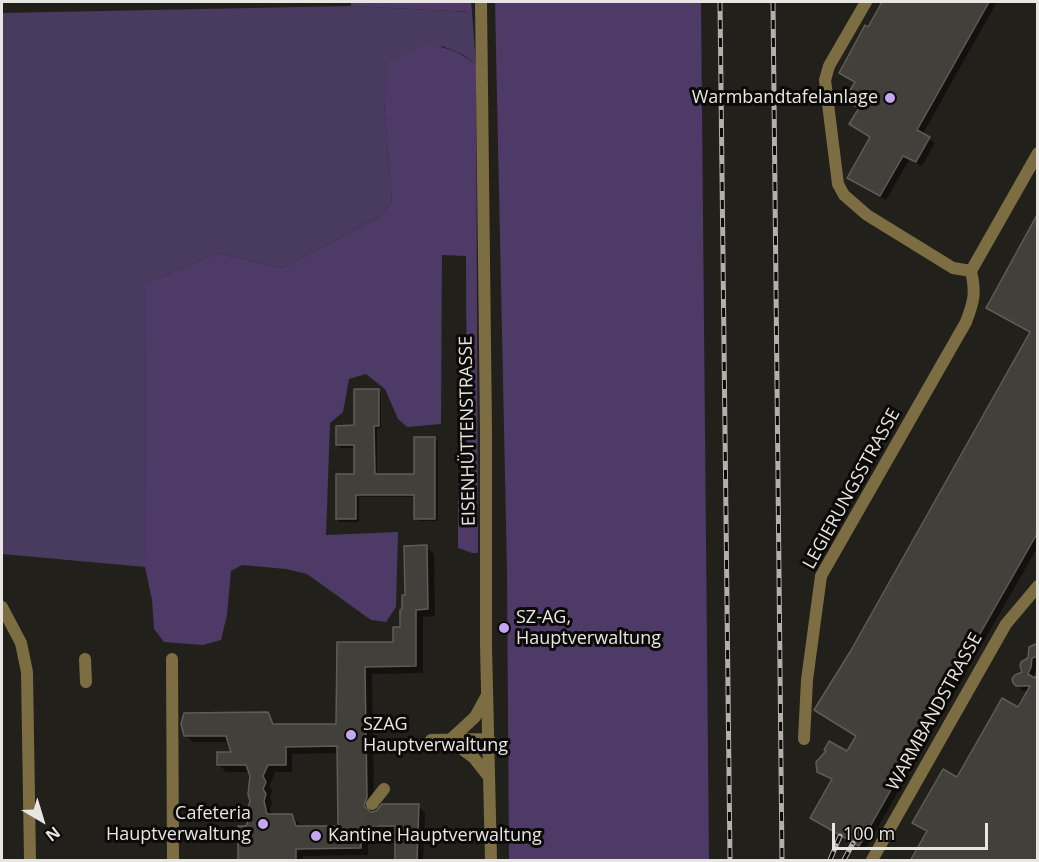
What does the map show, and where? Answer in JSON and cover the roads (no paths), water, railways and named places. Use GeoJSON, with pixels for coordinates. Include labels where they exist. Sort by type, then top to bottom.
{"type":"FeatureCollection","features":[{"type":"Feature","properties":{"kind":"street","name":"EISENHÜTTENSTRASSE"},"geometry":{"type":"LineString","coordinates":[[481,2],[490,861]]}},
{"type":"Feature","properties":{"kind":"street"},"geometry":{"type":"LineString","coordinates":[[866,2],[829,66],[825,80],[838,183],[844,195],[867,214],[952,268],[971,271],[1038,153]]}},
{"type":"Feature","properties":{"kind":"street","name":"LEGIERUNGSSTRASSE"},"geometry":{"type":"LineString","coordinates":[[804,739],[807,680],[821,576],[966,322],[975,290],[971,271]]}},
{"type":"Feature","properties":{"kind":"street","name":"WARMBANDSTRASSE"},"geometry":{"type":"LineString","coordinates":[[872,861],[1006,624],[1038,586]]}},
{"type":"Feature","properties":{"kind":"street"},"geometry":{"type":"LineString","coordinates":[[2,608],[21,643],[27,672],[30,861]]}},
{"type":"Feature","properties":{"kind":"street"},"geometry":{"type":"LineString","coordinates":[[85,659],[86,682]]}},
{"type":"Feature","properties":{"kind":"street"},"geometry":{"type":"LineString","coordinates":[[172,659],[173,861]]}},
{"type":"Feature","properties":{"kind":"street"},"geometry":{"type":"LineString","coordinates":[[450,740],[475,717],[487,693]]}},
{"type":"Feature","properties":{"kind":"street"},"geometry":{"type":"LineString","coordinates":[[431,740],[489,739]]}},
{"type":"Feature","properties":{"kind":"street"},"geometry":{"type":"LineString","coordinates":[[450,740],[474,758],[489,777]]}},
{"type":"Feature","properties":{"kind":"street"},"geometry":{"type":"LineString","coordinates":[[372,804],[384,789]]}},
{"type":"Feature","properties":{"kind":"tunnel"},"geometry":{"type":"LineString","coordinates":[[372,804],[372,826]]}},
{"type":"Feature","properties":{"kind":"railway"},"geometry":{"type":"LineString","coordinates":[[720,2],[730,860]]}},
{"type":"Feature","properties":{"kind":"railway"},"geometry":{"type":"LineString","coordinates":[[773,2],[782,860]]}},
{"type":"Feature","properties":{"kind":"railway"},"geometry":{"type":"LineString","coordinates":[[830,860],[840,836]]}},
{"type":"Feature","properties":{"kind":"railway"},"geometry":{"type":"LineString","coordinates":[[844,860],[853,843]]}},
{"type":"Feature","properties":{"kind":"place","name":"Warmbandtafelanlage"},"geometry":{"type":"Point","coordinates":[890,98]}},
{"type":"Feature","properties":{"kind":"place","name":"SZ-AG, Hauptverwaltung"},"geometry":{"type":"Point","coordinates":[504,628]}},
{"type":"Feature","properties":{"kind":"place","name":"SZAG Hauptverwaltung"},"geometry":{"type":"Point","coordinates":[351,735]}},
{"type":"Feature","properties":{"kind":"place","name":"Cafeteria Hauptverwaltung"},"geometry":{"type":"Point","coordinates":[263,824]}},
{"type":"Feature","properties":{"kind":"place","name":"Kantine Hauptverwaltung"},"geometry":{"type":"Point","coordinates":[316,836]}}]}
